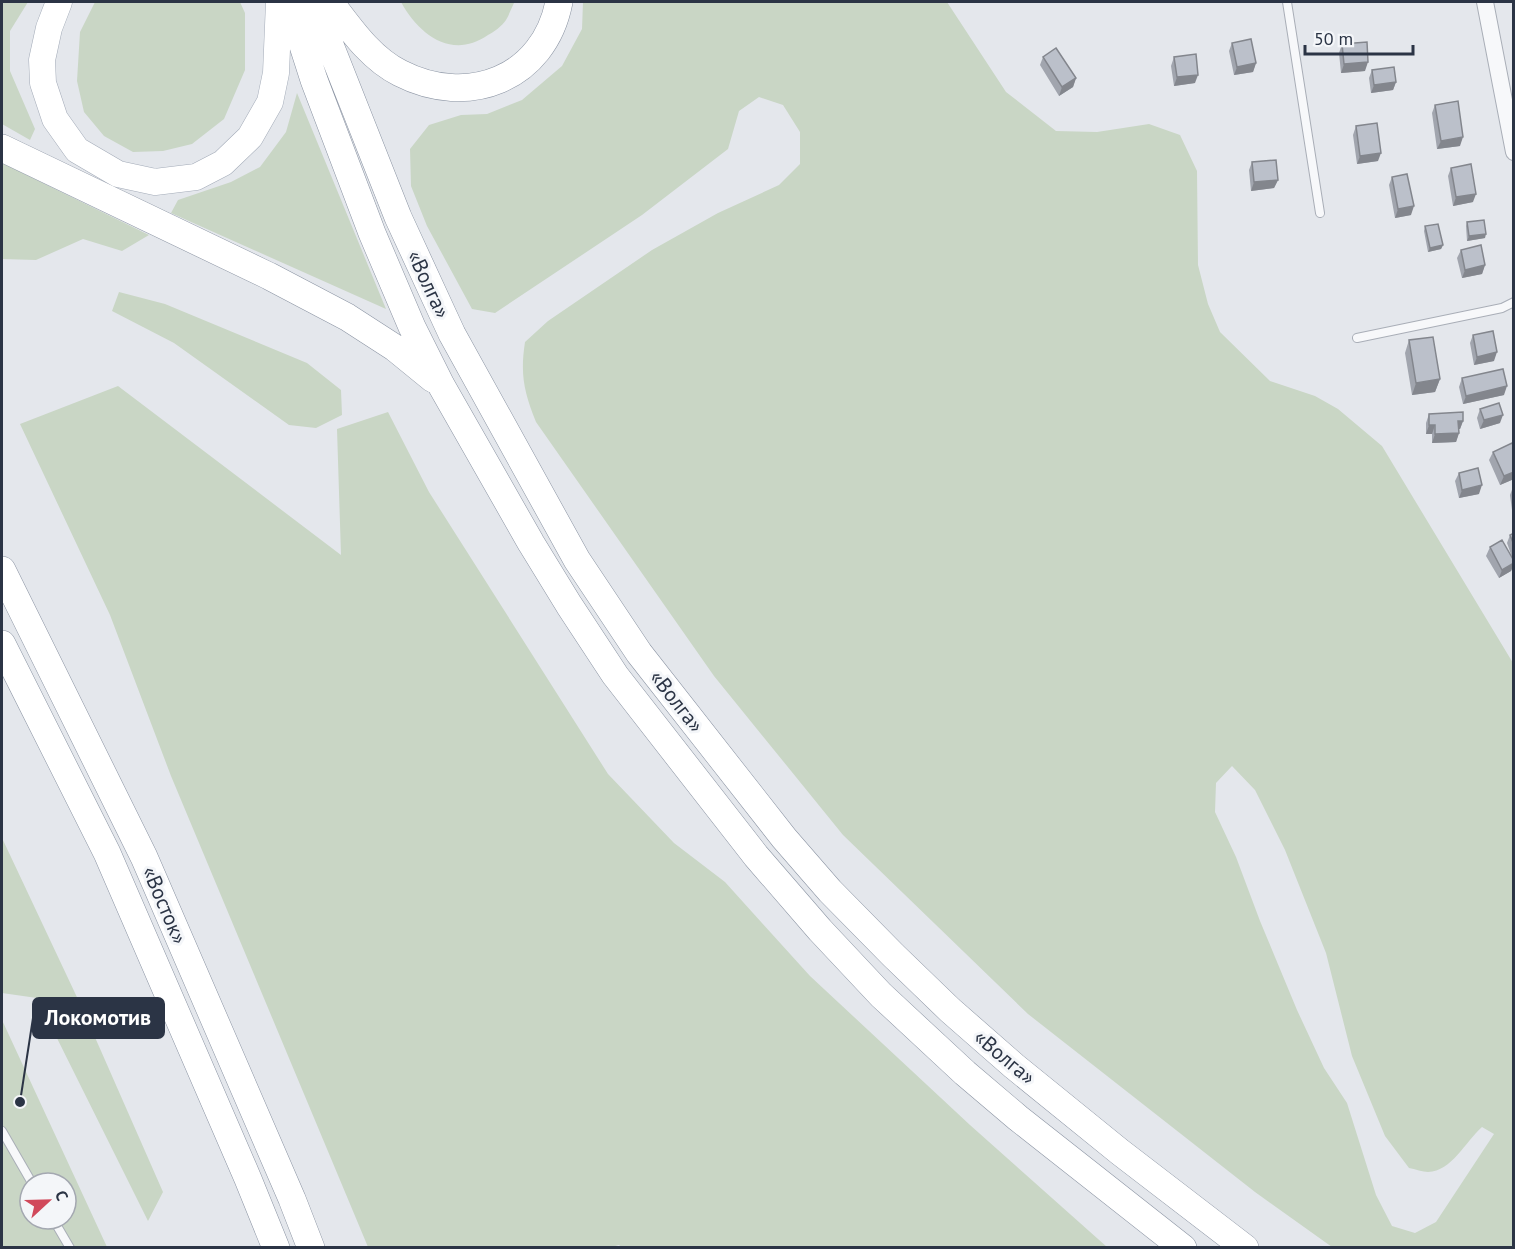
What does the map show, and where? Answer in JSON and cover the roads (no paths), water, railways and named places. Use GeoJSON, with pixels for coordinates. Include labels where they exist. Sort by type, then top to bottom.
{"type":"FeatureCollection","features":[{"type":"Feature","properties":{"kind":"highway","name":"«Волга»"},"geometry":{"type":"LineString","coordinates":[[289,2],[314,80],[372,233],[412,327],[441,385],[548,570],[615,675],[711,800],[806,914],[880,994],[965,1073],[1077,1167],[1183,1248]]}},
{"type":"Feature","properties":{"kind":"highway","name":"«Волга»"},"geometry":{"type":"LineString","coordinates":[[313,2],[398,217],[452,334],[577,560],[639,653],[784,838],[830,891],[892,955],[1014,1066],[1120,1152],[1245,1248]]}},
{"type":"Feature","properties":{"kind":"highway"},"geometry":{"type":"LineString","coordinates":[[330,2],[361,44],[399,73],[436,87],[472,88],[509,76],[526,65],[543,46],[556,18],[559,2]]}},
{"type":"Feature","properties":{"kind":"highway"},"geometry":{"type":"LineString","coordinates":[[2,148],[269,276],[347,317],[395,348],[441,385]]}},
{"type":"Feature","properties":{"kind":"highway","name":"«Восток»"},"geometry":{"type":"LineString","coordinates":[[2,570],[144,857],[292,1198],[311,1248]]}},
{"type":"Feature","properties":{"kind":"highway","name":"«Восток»"},"geometry":{"type":"LineString","coordinates":[[2,644],[107,853],[276,1248]]}},
{"type":"Feature","properties":{"kind":"main road"},"geometry":{"type":"LineString","coordinates":[[59,2],[49,28],[42,60],[43,83],[55,118],[77,150],[118,174],[155,182],[196,177],[223,163],[250,137],[270,102],[276,73],[279,2]]}},
{"type":"Feature","properties":{"kind":"street"},"geometry":{"type":"LineString","coordinates":[[1485,2],[1506,121],[1514,152]]}},
{"type":"Feature","properties":{"kind":"lane"},"geometry":{"type":"LineString","coordinates":[[1287,2],[1320,213]]}},
{"type":"Feature","properties":{"kind":"lane"},"geometry":{"type":"LineString","coordinates":[[1357,338],[1502,308],[1514,302]]}},
{"type":"Feature","properties":{"kind":"lane"},"geometry":{"type":"LineString","coordinates":[[2,1131],[25,1171]]}},
{"type":"Feature","properties":{"kind":"lane"},"geometry":{"type":"LineString","coordinates":[[60,1231],[70,1248]]}},
{"type":"Feature","properties":{"kind":"place","name":"Локомотив"},"geometry":{"type":"Point","coordinates":[20,1102]}}]}
